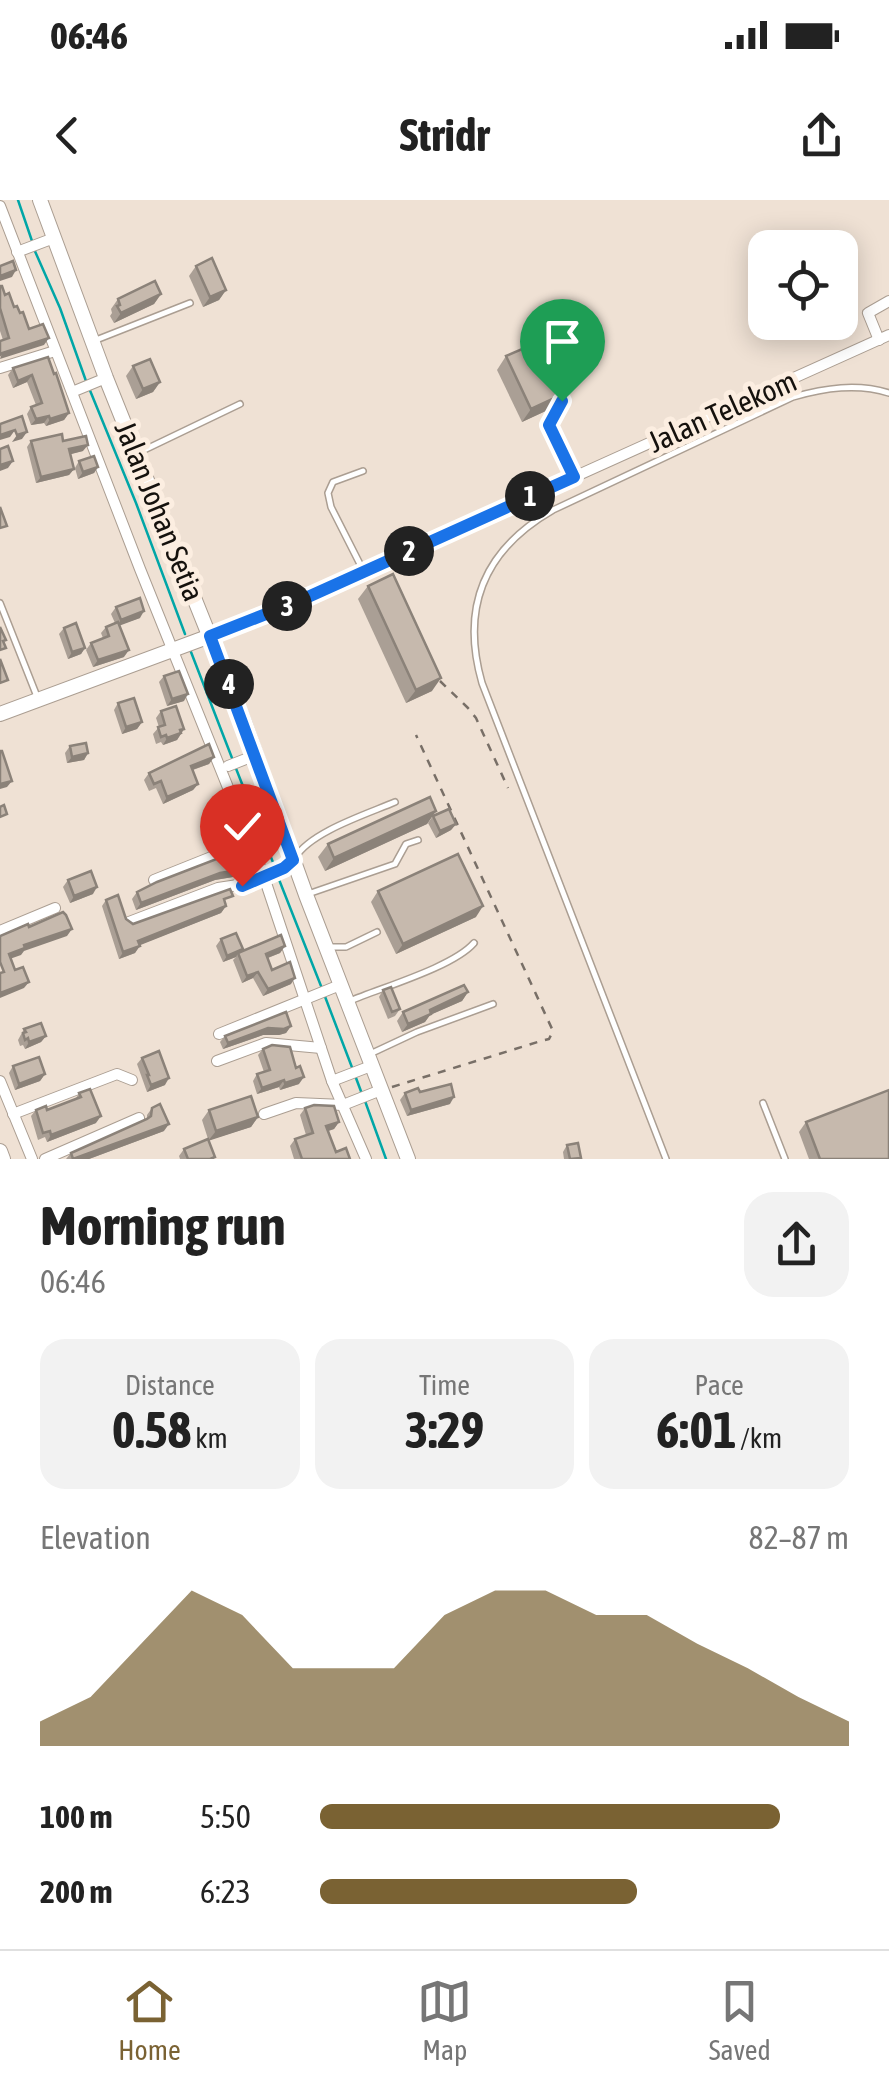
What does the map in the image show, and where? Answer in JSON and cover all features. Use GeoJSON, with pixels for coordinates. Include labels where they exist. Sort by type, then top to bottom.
{"type":"FeatureCollection","features":[{"type":"Feature","properties":{"kind":"main road","name":"Jalan Johan Setia"},"geometry":{"type":"LineString","coordinates":[[40,200],[51,240],[93,341],[102,380],[137,453],[210,636],[288,864],[306,895],[327,948],[335,986],[348,1002],[376,1092],[408,1159]]}},
{"type":"Feature","properties":{"kind":"main road","name":"Jalan Telekom"},"geometry":{"type":"LineString","coordinates":[[0,714],[210,636]]}},
{"type":"Feature","properties":{"kind":"main road"},"geometry":{"type":"LineString","coordinates":[[0,1152],[3,1159]]}},
{"type":"Feature","properties":{"kind":"street"},"geometry":{"type":"LineString","coordinates":[[0,206],[55,351],[76,390],[172,652],[249,842],[267,876],[308,998],[320,1048],[337,1080],[366,1159]]}},
{"type":"Feature","properties":{"kind":"street"},"geometry":{"type":"LineString","coordinates":[[20,251],[51,240]]}},
{"type":"Feature","properties":{"kind":"street"},"geometry":{"type":"LineString","coordinates":[[884,338],[868,314],[889,301]]}},
{"type":"Feature","properties":{"kind":"street","name":"Jalan Telekom"},"geometry":{"type":"LineString","coordinates":[[210,636],[299,601],[884,338]]}},
{"type":"Feature","properties":{"kind":"street"},"geometry":{"type":"LineString","coordinates":[[0,368],[55,351]]}},
{"type":"Feature","properties":{"kind":"street"},"geometry":{"type":"LineString","coordinates":[[76,390],[102,380]]}},
{"type":"Feature","properties":{"kind":"street"},"geometry":{"type":"LineString","coordinates":[[228,766],[252,757]]}},
{"type":"Feature","properties":{"kind":"street"},"geometry":{"type":"LineString","coordinates":[[154,880],[249,842]]}},
{"type":"Feature","properties":{"kind":"street"},"geometry":{"type":"LineString","coordinates":[[128,922],[218,888],[242,886],[288,864]]}},
{"type":"Feature","properties":{"kind":"street"},"geometry":{"type":"LineString","coordinates":[[0,931],[55,908]]}},
{"type":"Feature","properties":{"kind":"street"},"geometry":{"type":"LineString","coordinates":[[219,1034],[335,986]]}},
{"type":"Feature","properties":{"kind":"street"},"geometry":{"type":"LineString","coordinates":[[218,1061],[266,1044],[320,1048]]}},
{"type":"Feature","properties":{"kind":"street"},"geometry":{"type":"LineString","coordinates":[[337,1080],[366,1064]]}},
{"type":"Feature","properties":{"kind":"street"},"geometry":{"type":"LineString","coordinates":[[13,1114],[118,1074],[132,1080]]}},
{"type":"Feature","properties":{"kind":"street"},"geometry":{"type":"LineString","coordinates":[[0,1081],[32,1159]]}},
{"type":"Feature","properties":{"kind":"street"},"geometry":{"type":"LineString","coordinates":[[264,1114],[296,1103],[346,1104],[376,1092]]}},
{"type":"Feature","properties":{"kind":"street"},"geometry":{"type":"LineString","coordinates":[[45,1159],[140,1118]]}},
{"type":"Feature","properties":{"kind":"lane"},"geometry":{"type":"LineString","coordinates":[[93,341],[190,303]]}},
{"type":"Feature","properties":{"kind":"lane"},"geometry":{"type":"LineString","coordinates":[[555,384],[562,404],[549,425],[574,477]]}},
{"type":"Feature","properties":{"kind":"lane"},"geometry":{"type":"LineString","coordinates":[[666,1159],[482,683],[474,648],[475,609],[482,585],[510,540],[553,510],[793,397],[839,388],[889,394]]}},
{"type":"Feature","properties":{"kind":"lane"},"geometry":{"type":"LineString","coordinates":[[137,453],[240,404]]}},
{"type":"Feature","properties":{"kind":"lane"},"geometry":{"type":"LineString","coordinates":[[363,471],[332,482],[328,493],[331,507],[364,572]]}},
{"type":"Feature","properties":{"kind":"lane"},"geometry":{"type":"LineString","coordinates":[[0,602],[39,702]]}},
{"type":"Feature","properties":{"kind":"lane"},"geometry":{"type":"LineString","coordinates":[[288,864],[314,840],[395,802]]}},
{"type":"Feature","properties":{"kind":"lane"},"geometry":{"type":"LineString","coordinates":[[306,895],[383,870],[395,864],[406,844],[418,840]]}},
{"type":"Feature","properties":{"kind":"lane"},"geometry":{"type":"LineString","coordinates":[[327,948],[346,947],[376,932]]}},
{"type":"Feature","properties":{"kind":"lane"},"geometry":{"type":"LineString","coordinates":[[348,1002],[447,962],[474,943]]}},
{"type":"Feature","properties":{"kind":"lane"},"geometry":{"type":"LineString","coordinates":[[366,1064],[417,1032],[493,1004]]}},
{"type":"Feature","properties":{"kind":"lane"},"geometry":{"type":"LineString","coordinates":[[763,1103],[784,1159]]}},
{"type":"Feature","properties":{"kind":"path"},"geometry":{"type":"LineString","coordinates":[[434,675],[476,718],[508,788]]}},
{"type":"Feature","properties":{"kind":"building"},"geometry":{"type":"Polygon","coordinates":[[[212,258],[226,290],[210,297],[196,266],[212,258]]]}},
{"type":"Feature","properties":{"kind":"building"},"geometry":{"type":"Polygon","coordinates":[[[13,261],[16,270],[0,276],[0,266],[13,261]]]}},
{"type":"Feature","properties":{"kind":"building"},"geometry":{"type":"Polygon","coordinates":[[[155,281],[161,294],[121,313],[118,299],[155,281]]]}},
{"type":"Feature","properties":{"kind":"building"},"geometry":{"type":"Polygon","coordinates":[[[0,286],[5,295],[9,293],[14,307],[23,312],[29,329],[43,324],[49,338],[0,355],[0,341],[9,338],[0,308],[0,286]]]}},
{"type":"Feature","properties":{"kind":"building"},"geometry":{"type":"Polygon","coordinates":[[[529,346],[533,353],[544,348],[563,388],[559,396],[531,409],[506,356],[529,346]]]}},
{"type":"Feature","properties":{"kind":"building"},"geometry":{"type":"Polygon","coordinates":[[[48,357],[69,413],[36,419],[31,407],[42,403],[32,375],[18,381],[13,368],[48,357]]]}},
{"type":"Feature","properties":{"kind":"building"},"geometry":{"type":"Polygon","coordinates":[[[150,359],[160,382],[143,389],[133,366],[150,359]]]}},
{"type":"Feature","properties":{"kind":"building"},"geometry":{"type":"Polygon","coordinates":[[[22,416],[27,432],[17,435],[15,430],[0,435],[0,424],[22,416]]]}},
{"type":"Feature","properties":{"kind":"building"},"geometry":{"type":"Polygon","coordinates":[[[62,434],[63,441],[86,436],[88,445],[69,449],[74,469],[41,477],[31,441],[62,434]]]}},
{"type":"Feature","properties":{"kind":"building"},"geometry":{"type":"Polygon","coordinates":[[[8,446],[13,461],[0,465],[0,449],[8,446]]]}},
{"type":"Feature","properties":{"kind":"building"},"geometry":{"type":"Polygon","coordinates":[[[94,456],[98,467],[83,472],[79,461],[94,456]]]}},
{"type":"Feature","properties":{"kind":"building"},"geometry":{"type":"Polygon","coordinates":[[[0,507],[7,526],[0,528],[0,507]]]}},
{"type":"Feature","properties":{"kind":"building"},"geometry":{"type":"Polygon","coordinates":[[[393,574],[441,678],[416,690],[368,586],[393,574]]]}},
{"type":"Feature","properties":{"kind":"building"},"geometry":{"type":"Polygon","coordinates":[[[140,598],[144,611],[121,620],[116,607],[140,598]]]}},
{"type":"Feature","properties":{"kind":"building"},"geometry":{"type":"Polygon","coordinates":[[[118,622],[129,650],[98,660],[91,643],[109,636],[106,627],[118,622]]]}},
{"type":"Feature","properties":{"kind":"building"},"geometry":{"type":"Polygon","coordinates":[[[76,623],[85,648],[72,652],[64,628],[76,623]]]}},
{"type":"Feature","properties":{"kind":"building"},"geometry":{"type":"Polygon","coordinates":[[[0,627],[6,648],[0,650],[0,627]]]}},
{"type":"Feature","properties":{"kind":"building"},"geometry":{"type":"Polygon","coordinates":[[[0,659],[8,680],[0,683],[0,659]]]}},
{"type":"Feature","properties":{"kind":"building"},"geometry":{"type":"Polygon","coordinates":[[[179,671],[188,694],[172,699],[164,676],[179,671]]]}},
{"type":"Feature","properties":{"kind":"building"},"geometry":{"type":"Polygon","coordinates":[[[134,698],[142,722],[126,727],[118,703],[134,698]]]}},
{"type":"Feature","properties":{"kind":"building"},"geometry":{"type":"Polygon","coordinates":[[[176,706],[184,729],[161,737],[158,727],[165,725],[161,711],[176,706]]]}},
{"type":"Feature","properties":{"kind":"building"},"geometry":{"type":"Polygon","coordinates":[[[86,743],[88,753],[72,757],[70,746],[86,743]]]}},
{"type":"Feature","properties":{"kind":"building"},"geometry":{"type":"Polygon","coordinates":[[[209,744],[214,757],[191,766],[198,784],[167,797],[161,781],[154,784],[149,773],[209,744]]]}},
{"type":"Feature","properties":{"kind":"building"},"geometry":{"type":"Polygon","coordinates":[[[0,751],[12,781],[0,784],[0,751]]]}},
{"type":"Feature","properties":{"kind":"building"},"geometry":{"type":"Polygon","coordinates":[[[229,795],[233,805],[217,812],[213,802],[229,795]]]}},
{"type":"Feature","properties":{"kind":"building"},"geometry":{"type":"Polygon","coordinates":[[[430,797],[436,811],[334,858],[328,844],[430,797]]]}},
{"type":"Feature","properties":{"kind":"building"},"geometry":{"type":"Polygon","coordinates":[[[449,809],[456,824],[440,831],[433,816],[449,809]]]}},
{"type":"Feature","properties":{"kind":"building"},"geometry":{"type":"Polygon","coordinates":[[[250,846],[257,864],[220,873],[141,903],[137,892],[250,846]]]}},
{"type":"Feature","properties":{"kind":"building"},"geometry":{"type":"Polygon","coordinates":[[[458,854],[483,906],[403,944],[378,891],[458,854]]]}},
{"type":"Feature","properties":{"kind":"building"},"geometry":{"type":"Polygon","coordinates":[[[91,871],[97,887],[74,896],[68,880],[91,871]]]}},
{"type":"Feature","properties":{"kind":"building"},"geometry":{"type":"Polygon","coordinates":[[[230,889],[233,896],[224,899],[226,906],[138,941],[140,946],[123,952],[106,900],[118,895],[126,919],[133,924],[230,889]]]}},
{"type":"Feature","properties":{"kind":"building"},"geometry":{"type":"Polygon","coordinates":[[[63,912],[72,929],[9,954],[15,970],[23,967],[29,982],[0,993],[0,973],[4,972],[0,936],[63,912]]]}},
{"type":"Feature","properties":{"kind":"building"},"geometry":{"type":"Polygon","coordinates":[[[236,933],[243,949],[227,956],[221,939],[236,933]]]}},
{"type":"Feature","properties":{"kind":"building"},"geometry":{"type":"Polygon","coordinates":[[[281,935],[285,946],[266,954],[272,970],[290,962],[295,978],[268,989],[258,972],[247,976],[238,953],[281,935]]]}},
{"type":"Feature","properties":{"kind":"building"},"geometry":{"type":"Polygon","coordinates":[[[464,985],[468,992],[408,1024],[403,1012],[464,985]]]}},
{"type":"Feature","properties":{"kind":"building"},"geometry":{"type":"Polygon","coordinates":[[[391,987],[400,1009],[392,1012],[383,990],[391,987]]]}},
{"type":"Feature","properties":{"kind":"building"},"geometry":{"type":"Polygon","coordinates":[[[286,1012],[291,1026],[268,1028],[228,1043],[225,1036],[286,1012]]]}},
{"type":"Feature","properties":{"kind":"building"},"geometry":{"type":"Polygon","coordinates":[[[41,1023],[46,1036],[25,1040],[24,1029],[41,1023]]]}},
{"type":"Feature","properties":{"kind":"building"},"geometry":{"type":"Polygon","coordinates":[[[272,1045],[290,1047],[296,1068],[300,1066],[304,1077],[262,1088],[257,1074],[270,1070],[263,1049],[272,1045]]]}},
{"type":"Feature","properties":{"kind":"building"},"geometry":{"type":"Polygon","coordinates":[[[159,1051],[169,1078],[151,1085],[142,1058],[159,1051]]]}},
{"type":"Feature","properties":{"kind":"building"},"geometry":{"type":"Polygon","coordinates":[[[39,1057],[45,1074],[19,1084],[13,1066],[39,1057]]]}},
{"type":"Feature","properties":{"kind":"building"},"geometry":{"type":"Polygon","coordinates":[[[451,1084],[454,1097],[411,1110],[405,1093],[451,1084]]]}},
{"type":"Feature","properties":{"kind":"building"},"geometry":{"type":"Polygon","coordinates":[[[90,1089],[101,1116],[51,1135],[50,1131],[43,1133],[36,1110],[46,1106],[47,1110],[81,1097],[79,1093],[90,1089]]]}},
{"type":"Feature","properties":{"kind":"building"},"geometry":{"type":"Polygon","coordinates":[[[889,1090],[889,1159],[820,1159],[806,1122],[889,1090]]]}},
{"type":"Feature","properties":{"kind":"building"},"geometry":{"type":"Polygon","coordinates":[[[251,1096],[258,1117],[216,1131],[209,1110],[251,1096]]]}},
{"type":"Feature","properties":{"kind":"building"},"geometry":{"type":"Polygon","coordinates":[[[160,1104],[169,1124],[73,1159],[71,1153],[147,1119],[152,1108],[160,1104]]]}},
{"type":"Feature","properties":{"kind":"building"},"geometry":{"type":"Polygon","coordinates":[[[334,1106],[339,1122],[326,1126],[336,1152],[346,1148],[350,1159],[302,1159],[295,1139],[313,1133],[305,1108],[334,1106]]]}},
{"type":"Feature","properties":{"kind":"building"},"geometry":{"type":"Polygon","coordinates":[[[208,1139],[215,1157],[188,1159],[184,1149],[208,1139]]]}},
{"type":"Feature","properties":{"kind":"building"},"geometry":{"type":"Polygon","coordinates":[[[578,1143],[581,1158],[570,1159],[567,1145],[578,1143]]]}},
{"type":"Feature","properties":{"kind":"waterway"},"geometry":{"type":"LineString","coordinates":[[18,200],[32,241]]}},
{"type":"Feature","properties":{"kind":"waterway"},"geometry":{"type":"LineString","coordinates":[[34,249],[86,381]]}},
{"type":"Feature","properties":{"kind":"waterway"},"geometry":{"type":"LineString","coordinates":[[89,388],[185,634]]}},
{"type":"Feature","properties":{"kind":"waterway"},"geometry":{"type":"LineString","coordinates":[[191,652],[232,758]]}},
{"type":"Feature","properties":{"kind":"waterway"},"geometry":{"type":"LineString","coordinates":[[235,766],[276,870]]}},
{"type":"Feature","properties":{"kind":"waterway"},"geometry":{"type":"LineString","coordinates":[[278,877],[321,986]]}},
{"type":"Feature","properties":{"kind":"waterway"},"geometry":{"type":"LineString","coordinates":[[324,994],[353,1070]]}},
{"type":"Feature","properties":{"kind":"waterway"},"geometry":{"type":"LineString","coordinates":[[356,1078],[362,1094]]}},
{"type":"Feature","properties":{"kind":"waterway"},"geometry":{"type":"LineString","coordinates":[[365,1101],[386,1159]]}},
{"type":"Feature","properties":{"kind":"route"},"geometry":{"type":"LineString","coordinates":[[242,886],[284,868],[293,860],[210,636],[299,601],[574,477],[549,425],[562,401]]}}]}
